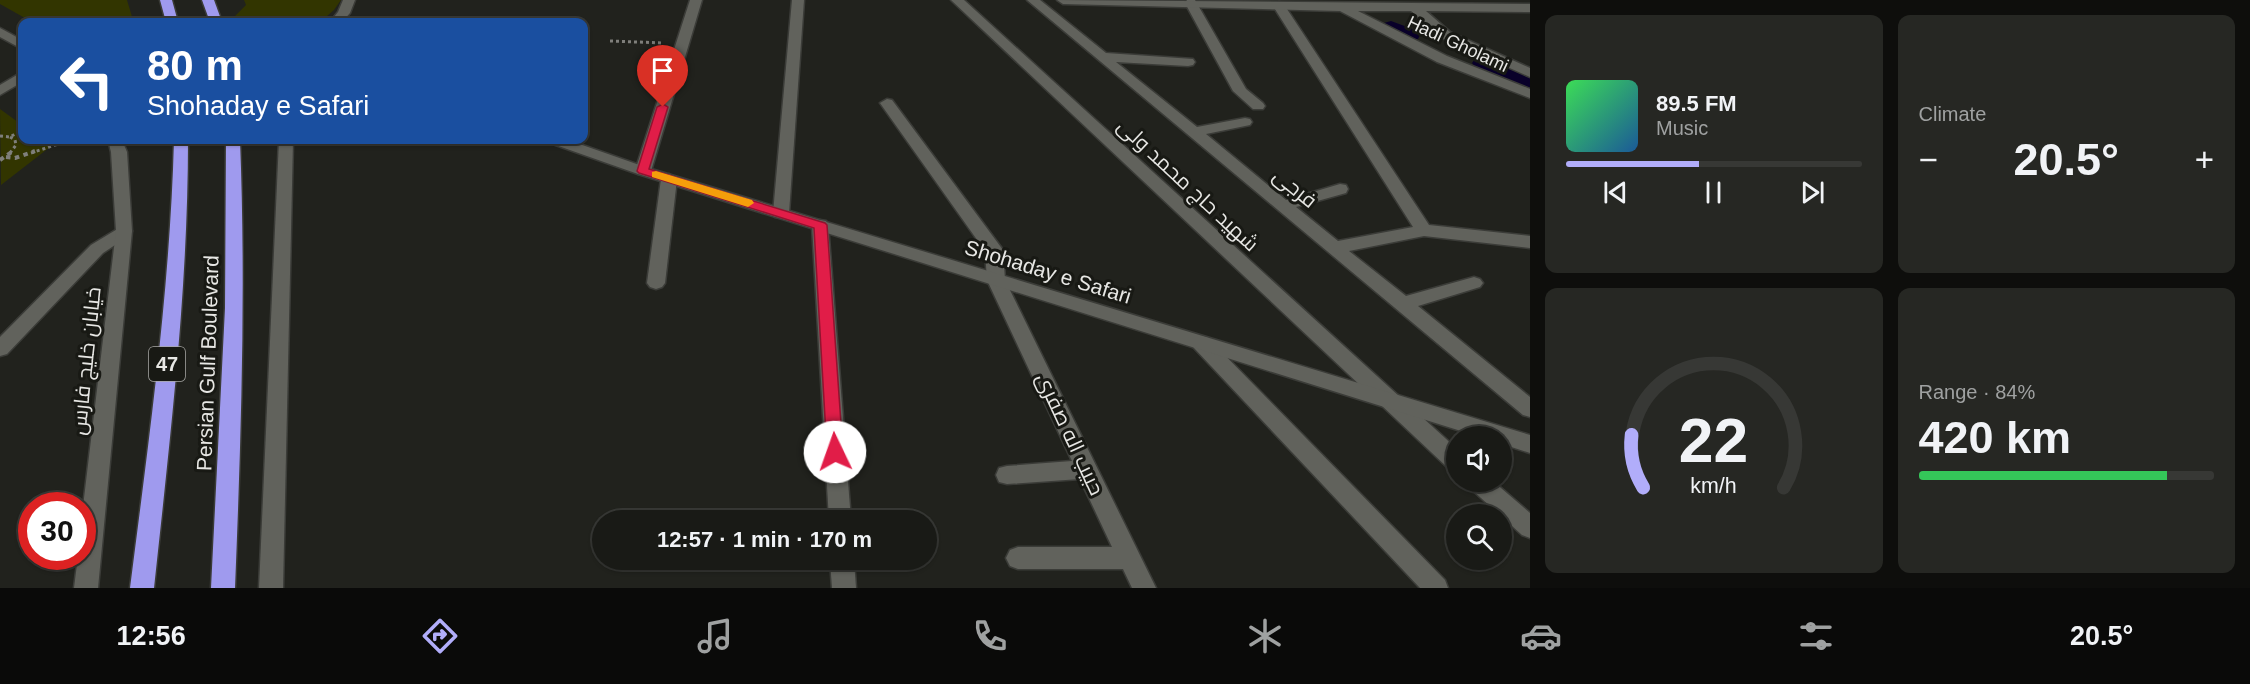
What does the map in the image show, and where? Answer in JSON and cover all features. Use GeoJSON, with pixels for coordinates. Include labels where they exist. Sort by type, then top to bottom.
{"type":"FeatureCollection","features":[{"type":"Feature","properties":{"kind":"highway"},"geometry":{"type":"LineString","coordinates":[[166,0],[171,18]]}},
{"type":"Feature","properties":{"kind":"highway"},"geometry":{"type":"LineString","coordinates":[[208,0],[215,18]]}},
{"type":"Feature","properties":{"kind":"highway","name":"Persian Gulf Boulevard"},"geometry":{"type":"LineString","coordinates":[[141,588],[164,399],[180,204],[182,144]]}},
{"type":"Feature","properties":{"kind":"highway","name":"Persian Gulf Boulevard"},"geometry":{"type":"LineString","coordinates":[[223,588],[233,398],[237,234],[233,144]]}},
{"type":"Feature","properties":{"kind":"street"},"geometry":{"type":"LineString","coordinates":[[340,18],[349,0]]}},
{"type":"Feature","properties":{"kind":"street"},"geometry":{"type":"LineString","coordinates":[[643,171],[696,0]]}},
{"type":"Feature","properties":{"kind":"street"},"geometry":{"type":"LineString","coordinates":[[781,213],[798,0]]}},
{"type":"Feature","properties":{"kind":"street","name":"شهید حاج محمد ولی"},"geometry":{"type":"LineString","coordinates":[[957,0],[1446,452]]}},
{"type":"Feature","properties":{"kind":"street","name":"فرجی"},"geometry":{"type":"LineString","coordinates":[[1033,0],[1530,409]]}},
{"type":"Feature","properties":{"kind":"street"},"geometry":{"type":"LineString","coordinates":[[1063,0],[1279,6],[1530,8]]}},
{"type":"Feature","properties":{"kind":"street"},"geometry":{"type":"LineString","coordinates":[[1191,3],[1240,90],[1258,106]]}},
{"type":"Feature","properties":{"kind":"street"},"geometry":{"type":"LineString","coordinates":[[1279,6],[1424,230]]}},
{"type":"Feature","properties":{"kind":"street","name":"Hadi Gholami"},"geometry":{"type":"LineString","coordinates":[[1341,7],[1442,59],[1530,94]]}},
{"type":"Feature","properties":{"kind":"street","name":"Hadi Gholami"},"geometry":{"type":"LineString","coordinates":[[1414,7],[1446,35],[1530,73]]}},
{"type":"Feature","properties":{"kind":"street"},"geometry":{"type":"LineString","coordinates":[[0,32],[18,43]]}},
{"type":"Feature","properties":{"kind":"street"},"geometry":{"type":"LineString","coordinates":[[1442,59],[1453,52],[1472,48]]}},
{"type":"Feature","properties":{"kind":"street"},"geometry":{"type":"LineString","coordinates":[[1103,57],[1188,62]]}},
{"type":"Feature","properties":{"kind":"street"},"geometry":{"type":"LineString","coordinates":[[0,91],[18,79]]}},
{"type":"Feature","properties":{"kind":"street"},"geometry":{"type":"LineString","coordinates":[[887,103],[994,250],[996,280]]}},
{"type":"Feature","properties":{"kind":"street"},"geometry":{"type":"LineString","coordinates":[[1194,132],[1245,122]]}},
{"type":"Feature","properties":{"kind":"street","name":"خیابان خلیج فارس"},"geometry":{"type":"LineString","coordinates":[[86,588],[124,231],[117,144]]}},
{"type":"Feature","properties":{"kind":"street"},"geometry":{"type":"LineString","coordinates":[[271,588],[286,144]]}},
{"type":"Feature","properties":{"kind":"street","name":"Shohaday e Safari"},"geometry":{"type":"LineString","coordinates":[[566,144],[643,171],[1530,444]]}},
{"type":"Feature","properties":{"kind":"street"},"geometry":{"type":"LineString","coordinates":[[656,283],[669,179]]}},
{"type":"Feature","properties":{"kind":"street"},"geometry":{"type":"LineString","coordinates":[[1283,206],[1340,189]]}},
{"type":"Feature","properties":{"kind":"street"},"geometry":{"type":"LineString","coordinates":[[820,225],[839,510]]}},
{"type":"Feature","properties":{"kind":"street"},"geometry":{"type":"LineString","coordinates":[[1334,248],[1424,230],[1530,242]]}},
{"type":"Feature","properties":{"kind":"street"},"geometry":{"type":"LineString","coordinates":[[0,349],[97,249],[124,231]]}},
{"type":"Feature","properties":{"kind":"street","name":"حبیب اله صفری"},"geometry":{"type":"LineString","coordinates":[[996,280],[1144,588]]}},
{"type":"Feature","properties":{"kind":"street"},"geometry":{"type":"LineString","coordinates":[[1402,304],[1473,283]]}},
{"type":"Feature","properties":{"kind":"street"},"geometry":{"type":"LineString","coordinates":[[1201,343],[1436,588]]}},
{"type":"Feature","properties":{"kind":"street"},"geometry":{"type":"LineString","coordinates":[[1007,475],[1086,469]]}},
{"type":"Feature","properties":{"kind":"street"},"geometry":{"type":"LineString","coordinates":[[1490,492],[1530,528]]}},
{"type":"Feature","properties":{"kind":"street"},"geometry":{"type":"LineString","coordinates":[[1018,558],[1129,558]]}},
{"type":"Feature","properties":{"kind":"street"},"geometry":{"type":"LineString","coordinates":[[843,570],[844,588]]}},
{"type":"Feature","properties":{"kind":"path"},"geometry":{"type":"LineString","coordinates":[[610,41],[683,44]]}},
{"type":"Feature","properties":{"kind":"path"},"geometry":{"type":"LineString","coordinates":[[10,137],[18,132]]}},
{"type":"Feature","properties":{"kind":"path"},"geometry":{"type":"LineString","coordinates":[[0,136],[10,137],[15,140],[16,145],[6,157],[0,160]]}},
{"type":"Feature","properties":{"kind":"path"},"geometry":{"type":"LineString","coordinates":[[6,157],[15,158],[58,144]]}},
{"type":"Feature","properties":{"kind":"shaded area"},"geometry":{"type":"Polygon","coordinates":[[[0,0],[127,0],[132,18],[25,18],[0,4],[0,0]]]}},
{"type":"Feature","properties":{"kind":"shaded area"},"geometry":{"type":"Polygon","coordinates":[[[244,0],[341,0],[325,18],[233,18],[246,5],[244,0]]]}},
{"type":"Feature","properties":{"kind":"shaded area"},"geometry":{"type":"Polygon","coordinates":[[[0,109],[18,122],[18,144],[46,144],[50,147],[1,185],[0,109]]]}},
{"type":"Feature","properties":{"kind":"waterway"},"geometry":{"type":"LineString","coordinates":[[1391,27],[1411,35]]}},
{"type":"Feature","properties":{"kind":"waterway"},"geometry":{"type":"LineString","coordinates":[[1482,63],[1530,82]]}},
{"type":"Feature","properties":{"kind":"slow traffic"},"geometry":{"type":"LineString","coordinates":[[656,175],[748,203]]}},
{"type":"Feature","properties":{"kind":"route"},"geometry":{"type":"LineString","coordinates":[[663,107],[643,171],[820,225],[835,452]]}}]}
